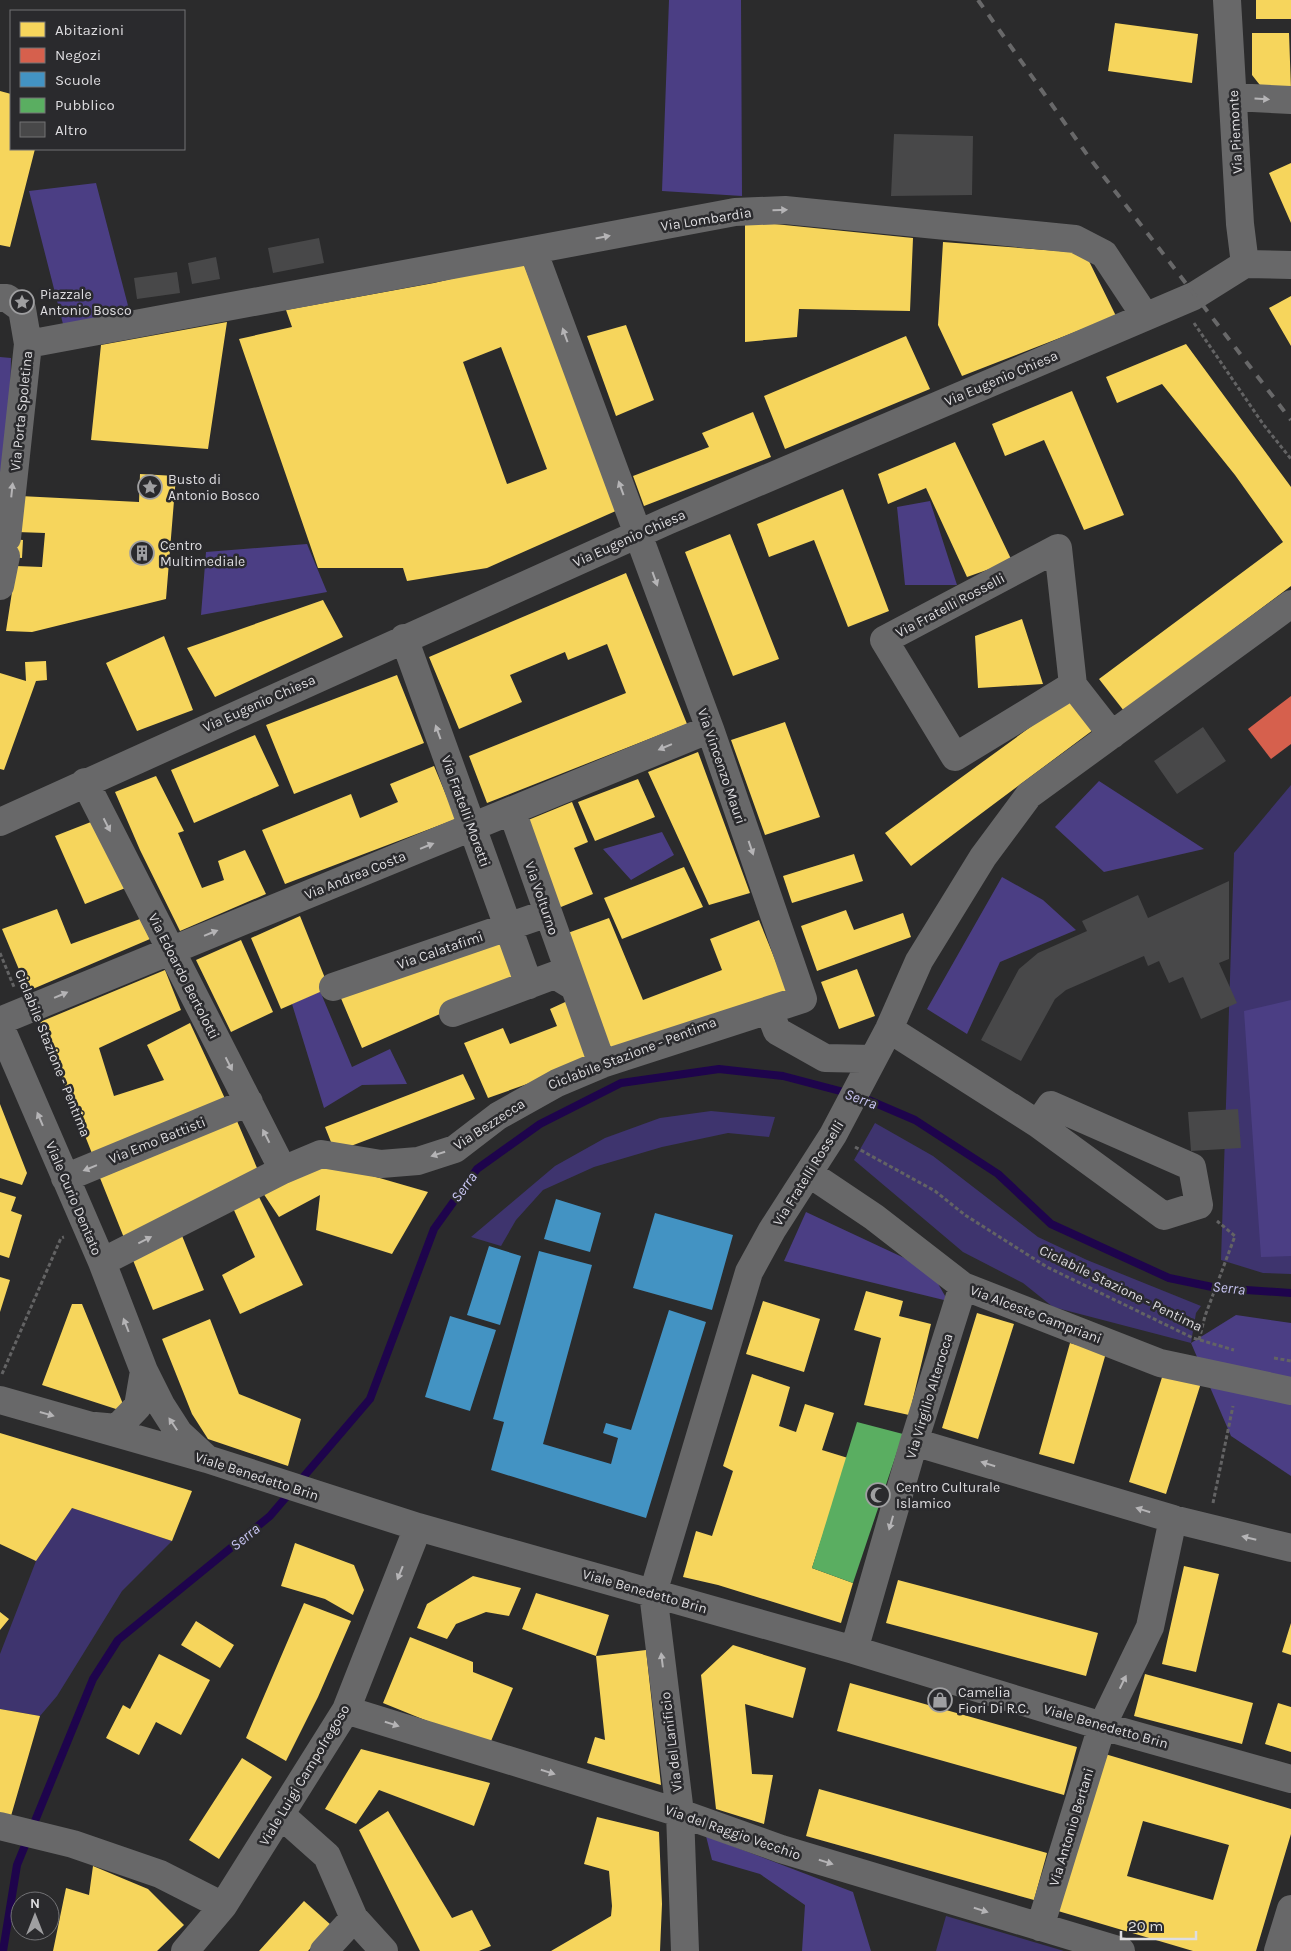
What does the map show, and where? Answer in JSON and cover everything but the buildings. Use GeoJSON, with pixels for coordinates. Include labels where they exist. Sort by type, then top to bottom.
{"type":"FeatureCollection","features":[{"type":"Feature","properties":{"kind":"street","name":"Via Piemonte"},"geometry":{"type":"LineString","coordinates":[[1227,0],[1240,224],[1245,264]]}},
{"type":"Feature","properties":{"kind":"street"},"geometry":{"type":"LineString","coordinates":[[1233,97],[1291,100]]}},
{"type":"Feature","properties":{"kind":"street","name":"Via Lombardia"},"geometry":{"type":"LineString","coordinates":[[28,344],[735,212],[785,210],[1075,239],[1104,254],[1145,316]]}},
{"type":"Feature","properties":{"kind":"street"},"geometry":{"type":"LineString","coordinates":[[533,250],[638,533]]}},
{"type":"Feature","properties":{"kind":"street"},"geometry":{"type":"LineString","coordinates":[[1245,264],[1291,265]]}},
{"type":"Feature","properties":{"kind":"street","name":"Via Eugenio Chiesa"},"geometry":{"type":"LineString","coordinates":[[4,817],[638,533],[1194,296],[1245,264]]}},
{"type":"Feature","properties":{"kind":"street"},"geometry":{"type":"LineString","coordinates":[[0,298],[7,298],[22,309],[27,326],[28,344]]}},
{"type":"Feature","properties":{"kind":"street","name":"Via Porta Spoletina"},"geometry":{"type":"LineString","coordinates":[[0,586],[6,548],[28,344]]}},
{"type":"Feature","properties":{"kind":"street","name":"Via Vincenzo Mauri"},"geometry":{"type":"LineString","coordinates":[[638,533],[710,729],[803,999]]}},
{"type":"Feature","properties":{"kind":"street","name":"Via Fratelli Rosselli"},"geometry":{"type":"LineString","coordinates":[[1058,548],[1073,685],[955,757],[884,640],[1058,548]]}},
{"type":"Feature","properties":{"kind":"street","name":"Via Fratelli Rosselli"},"geometry":{"type":"LineString","coordinates":[[654,1594],[750,1272],[772,1230],[810,1174],[842,1140],[869,1068],[920,961],[983,857],[1029,795],[1291,604]]}},
{"type":"Feature","properties":{"kind":"street","name":"Via Fratelli Moretti"},"geometry":{"type":"LineString","coordinates":[[404,638],[529,985]]}},
{"type":"Feature","properties":{"kind":"street"},"geometry":{"type":"LineString","coordinates":[[1073,685],[1112,734]]}},
{"type":"Feature","properties":{"kind":"street","name":"Via Andrea Costa"},"geometry":{"type":"LineString","coordinates":[[12,1016],[710,729]]}},
{"type":"Feature","properties":{"kind":"street","name":"Via Edoardo Bertolotti"},"geometry":{"type":"LineString","coordinates":[[85,782],[283,1170]]}},
{"type":"Feature","properties":{"kind":"street","name":"Via Volturno"},"geometry":{"type":"LineString","coordinates":[[512,811],[602,1064]]}},
{"type":"Feature","properties":{"kind":"street","name":"Via Calatafimi"},"geometry":{"type":"LineString","coordinates":[[333,987],[548,913]]}},
{"type":"Feature","properties":{"kind":"street"},"geometry":{"type":"LineString","coordinates":[[453,1013],[555,975],[573,986]]}},
{"type":"Feature","properties":{"kind":"street","name":"Via Bezzecca"},"geometry":{"type":"LineString","coordinates":[[102,1262],[283,1170],[321,1154],[381,1164],[418,1161],[455,1148],[498,1116],[556,1083],[602,1064],[803,999]]}},
{"type":"Feature","properties":{"kind":"street"},"geometry":{"type":"LineString","coordinates":[[769,1010],[777,1031],[825,1058],[869,1068]]}},
{"type":"Feature","properties":{"kind":"street","name":"Viale Curio Dentato"},"geometry":{"type":"LineString","coordinates":[[0,1026],[102,1262],[144,1371],[161,1405],[179,1433],[207,1459]]}},
{"type":"Feature","properties":{"kind":"street"},"geometry":{"type":"LineString","coordinates":[[888,1029],[1038,1124],[1164,1216],[1199,1205],[1192,1167],[1051,1104],[1038,1124]]}},
{"type":"Feature","properties":{"kind":"street","name":"Via Emo Battisti"},"geometry":{"type":"LineString","coordinates":[[65,1178],[249,1102]]}},
{"type":"Feature","properties":{"kind":"street","name":"Via Alceste Campriani"},"geometry":{"type":"LineString","coordinates":[[810,1174],[874,1217],[963,1286],[1160,1363],[1291,1391]]}},
{"type":"Feature","properties":{"kind":"street","name":"Via Virgilio Alterocca"},"geometry":{"type":"LineString","coordinates":[[854,1650],[914,1442],[963,1286]]}},
{"type":"Feature","properties":{"kind":"street"},"geometry":{"type":"LineString","coordinates":[[88,1426],[117,1428],[138,1406],[144,1371]]}},
{"type":"Feature","properties":{"kind":"street","name":"Viale Benedetto Brin"},"geometry":{"type":"LineString","coordinates":[[0,1400],[207,1459],[418,1527],[854,1650],[1102,1726],[1291,1780]]}},
{"type":"Feature","properties":{"kind":"street"},"geometry":{"type":"LineString","coordinates":[[914,1442],[1173,1519],[1291,1548]]}},
{"type":"Feature","properties":{"kind":"street","name":"Via Antonio Bertani"},"geometry":{"type":"LineString","coordinates":[[1040,1928],[1102,1726],[1150,1627],[1173,1519]]}},
{"type":"Feature","properties":{"kind":"street","name":"Viale Luigi Campofregoso"},"geometry":{"type":"LineString","coordinates":[[185,1951],[223,1906],[346,1710],[418,1527]]}},
{"type":"Feature","properties":{"kind":"street","name":"Via del Lanificio"},"geometry":{"type":"LineString","coordinates":[[654,1594],[680,1813],[685,1951]]}},
{"type":"Feature","properties":{"kind":"street","name":"Via del Raggio Vecchio"},"geometry":{"type":"LineString","coordinates":[[346,1710],[680,1813],[781,1849],[1121,1951]]}},
{"type":"Feature","properties":{"kind":"street"},"geometry":{"type":"LineString","coordinates":[[281,1815],[327,1856],[354,1918],[384,1951]]}},
{"type":"Feature","properties":{"kind":"street"},"geometry":{"type":"LineString","coordinates":[[0,1826],[73,1844],[160,1874],[223,1906]]}},
{"type":"Feature","properties":{"kind":"street"},"geometry":{"type":"LineString","coordinates":[[1278,1951],[1291,1909]]}},
{"type":"Feature","properties":{"kind":"street"},"geometry":{"type":"LineString","coordinates":[[324,1951],[354,1918]]}},
{"type":"Feature","properties":{"kind":"path"},"geometry":{"type":"LineString","coordinates":[[1180,302],[1263,424],[1291,459]]}},
{"type":"Feature","properties":{"kind":"path","name":"Ciclabile Stazione - Pentima"},"geometry":{"type":"LineString","coordinates":[[0,953],[12,1016]]}},
{"type":"Feature","properties":{"kind":"path","name":"Ciclabile Stazione - Pentima"},"geometry":{"type":"LineString","coordinates":[[842,1140],[935,1191],[965,1215],[1047,1267],[1200,1340],[1242,1352]]}},
{"type":"Feature","properties":{"kind":"path"},"geometry":{"type":"LineString","coordinates":[[1199,1205],[1235,1236],[1205,1316],[1199,1343],[1230,1352],[1238,1381],[1207,1528]]}},
{"type":"Feature","properties":{"kind":"path"},"geometry":{"type":"LineString","coordinates":[[0,1379],[61,1238],[87,1228]]}},
{"type":"Feature","properties":{"kind":"path"},"geometry":{"type":"LineString","coordinates":[[1267,1357],[1291,1361]]}},
{"type":"Feature","properties":{"kind":"shaded area"},"geometry":{"type":"Polygon","coordinates":[[[669,0],[741,0],[742,196],[662,191],[669,0]]]}},
{"type":"Feature","properties":{"kind":"shaded area"},"geometry":{"type":"Polygon","coordinates":[[[96,183],[131,317],[63,324],[29,191],[96,183]]]}},
{"type":"Feature","properties":{"kind":"shaded area"},"geometry":{"type":"Polygon","coordinates":[[[0,357],[11,358],[8,483],[0,542],[0,357]]]}},
{"type":"Feature","properties":{"kind":"shaded area"},"geometry":{"type":"Polygon","coordinates":[[[930,501],[957,585],[905,585],[897,507],[930,501]]]}},
{"type":"Feature","properties":{"kind":"shaded area"},"geometry":{"type":"Polygon","coordinates":[[[307,544],[327,592],[201,615],[206,552],[307,544]]]}},
{"type":"Feature","properties":{"kind":"shaded area"},"geometry":{"type":"Polygon","coordinates":[[[1099,781],[1204,849],[1104,872],[1055,827],[1099,781]]]}},
{"type":"Feature","properties":{"kind":"shaded area"},"geometry":{"type":"Polygon","coordinates":[[[1291,785],[1291,1274],[1263,1273],[1221,1260],[1234,853],[1291,785]]]}},
{"type":"Feature","properties":{"kind":"shaded area"},"geometry":{"type":"Polygon","coordinates":[[[662,832],[674,855],[631,880],[603,849],[662,832]]]}},
{"type":"Feature","properties":{"kind":"shaded area"},"geometry":{"type":"Polygon","coordinates":[[[1002,877],[1043,900],[1076,930],[1000,962],[967,1034],[927,1009],[1002,877]]]}},
{"type":"Feature","properties":{"kind":"shaded area"},"geometry":{"type":"Polygon","coordinates":[[[320,991],[352,1067],[390,1049],[407,1084],[362,1085],[324,1108],[292,1004],[320,991]]]}},
{"type":"Feature","properties":{"kind":"shaded area"},"geometry":{"type":"Polygon","coordinates":[[[1291,1000],[1291,1256],[1261,1257],[1244,1011],[1291,1000]]]}},
{"type":"Feature","properties":{"kind":"shaded area"},"geometry":{"type":"Polygon","coordinates":[[[711,1111],[775,1117],[769,1137],[728,1133],[662,1147],[594,1167],[543,1190],[516,1220],[501,1246],[471,1237],[555,1166],[605,1138],[660,1118],[711,1111]]]}},
{"type":"Feature","properties":{"kind":"shaded area"},"geometry":{"type":"Polygon","coordinates":[[[875,1123],[933,1156],[1038,1237],[1087,1260],[1201,1306],[1196,1313],[1191,1343],[1053,1307],[1023,1283],[963,1252],[854,1160],[875,1123]]]}},
{"type":"Feature","properties":{"kind":"shaded area"},"geometry":{"type":"Polygon","coordinates":[[[806,1212],[930,1270],[948,1301],[784,1261],[806,1212]]]}},
{"type":"Feature","properties":{"kind":"shaded area"},"geometry":{"type":"Polygon","coordinates":[[[1236,1315],[1291,1323],[1291,1476],[1231,1436],[1191,1343],[1236,1315]]]}},
{"type":"Feature","properties":{"kind":"shaded area"},"geometry":{"type":"Polygon","coordinates":[[[72,1508],[172,1541],[122,1591],[57,1696],[40,1716],[0,1709],[0,1654],[36,1561],[72,1508]]]}},
{"type":"Feature","properties":{"kind":"shaded area"},"geometry":{"type":"Polygon","coordinates":[[[706,1836],[853,1892],[871,1951],[802,1951],[805,1905],[760,1874],[712,1860],[706,1836]]]}},
{"type":"Feature","properties":{"kind":"shaded area"},"geometry":{"type":"Polygon","coordinates":[[[946,1916],[1064,1951],[936,1951],[946,1916]]]}},
{"type":"Feature","properties":{"kind":"waterway","name":"Serra"},"geometry":{"type":"LineString","coordinates":[[3,1951],[17,1865],[93,1679],[118,1640],[270,1516],[370,1399],[434,1229],[477,1169],[540,1124],[621,1083],[719,1069],[783,1076],[859,1096],[915,1120],[998,1174],[1051,1224],[1169,1278],[1217,1288],[1291,1293]]}},
{"type":"Feature","properties":{"kind":"railway"},"geometry":{"type":"LineString","coordinates":[[978,0],[1088,156],[1291,420]]}},
{"type":"Feature","properties":{"kind":"place","name":"Piazzale Antonio Bosco"},"geometry":{"type":"Point","coordinates":[22,302]}},
{"type":"Feature","properties":{"kind":"place","name":"Busto di Antonio Bosco"},"geometry":{"type":"Point","coordinates":[150,487]}},
{"type":"Feature","properties":{"kind":"place","name":"Centro Multimediale"},"geometry":{"type":"Point","coordinates":[142,553]}},
{"type":"Feature","properties":{"kind":"place","name":"Centro Culturale Islamico"},"geometry":{"type":"Point","coordinates":[878,1495]}},
{"type":"Feature","properties":{"kind":"place","name":"Camelia Fiori Di R.C."},"geometry":{"type":"Point","coordinates":[940,1700]}}]}
